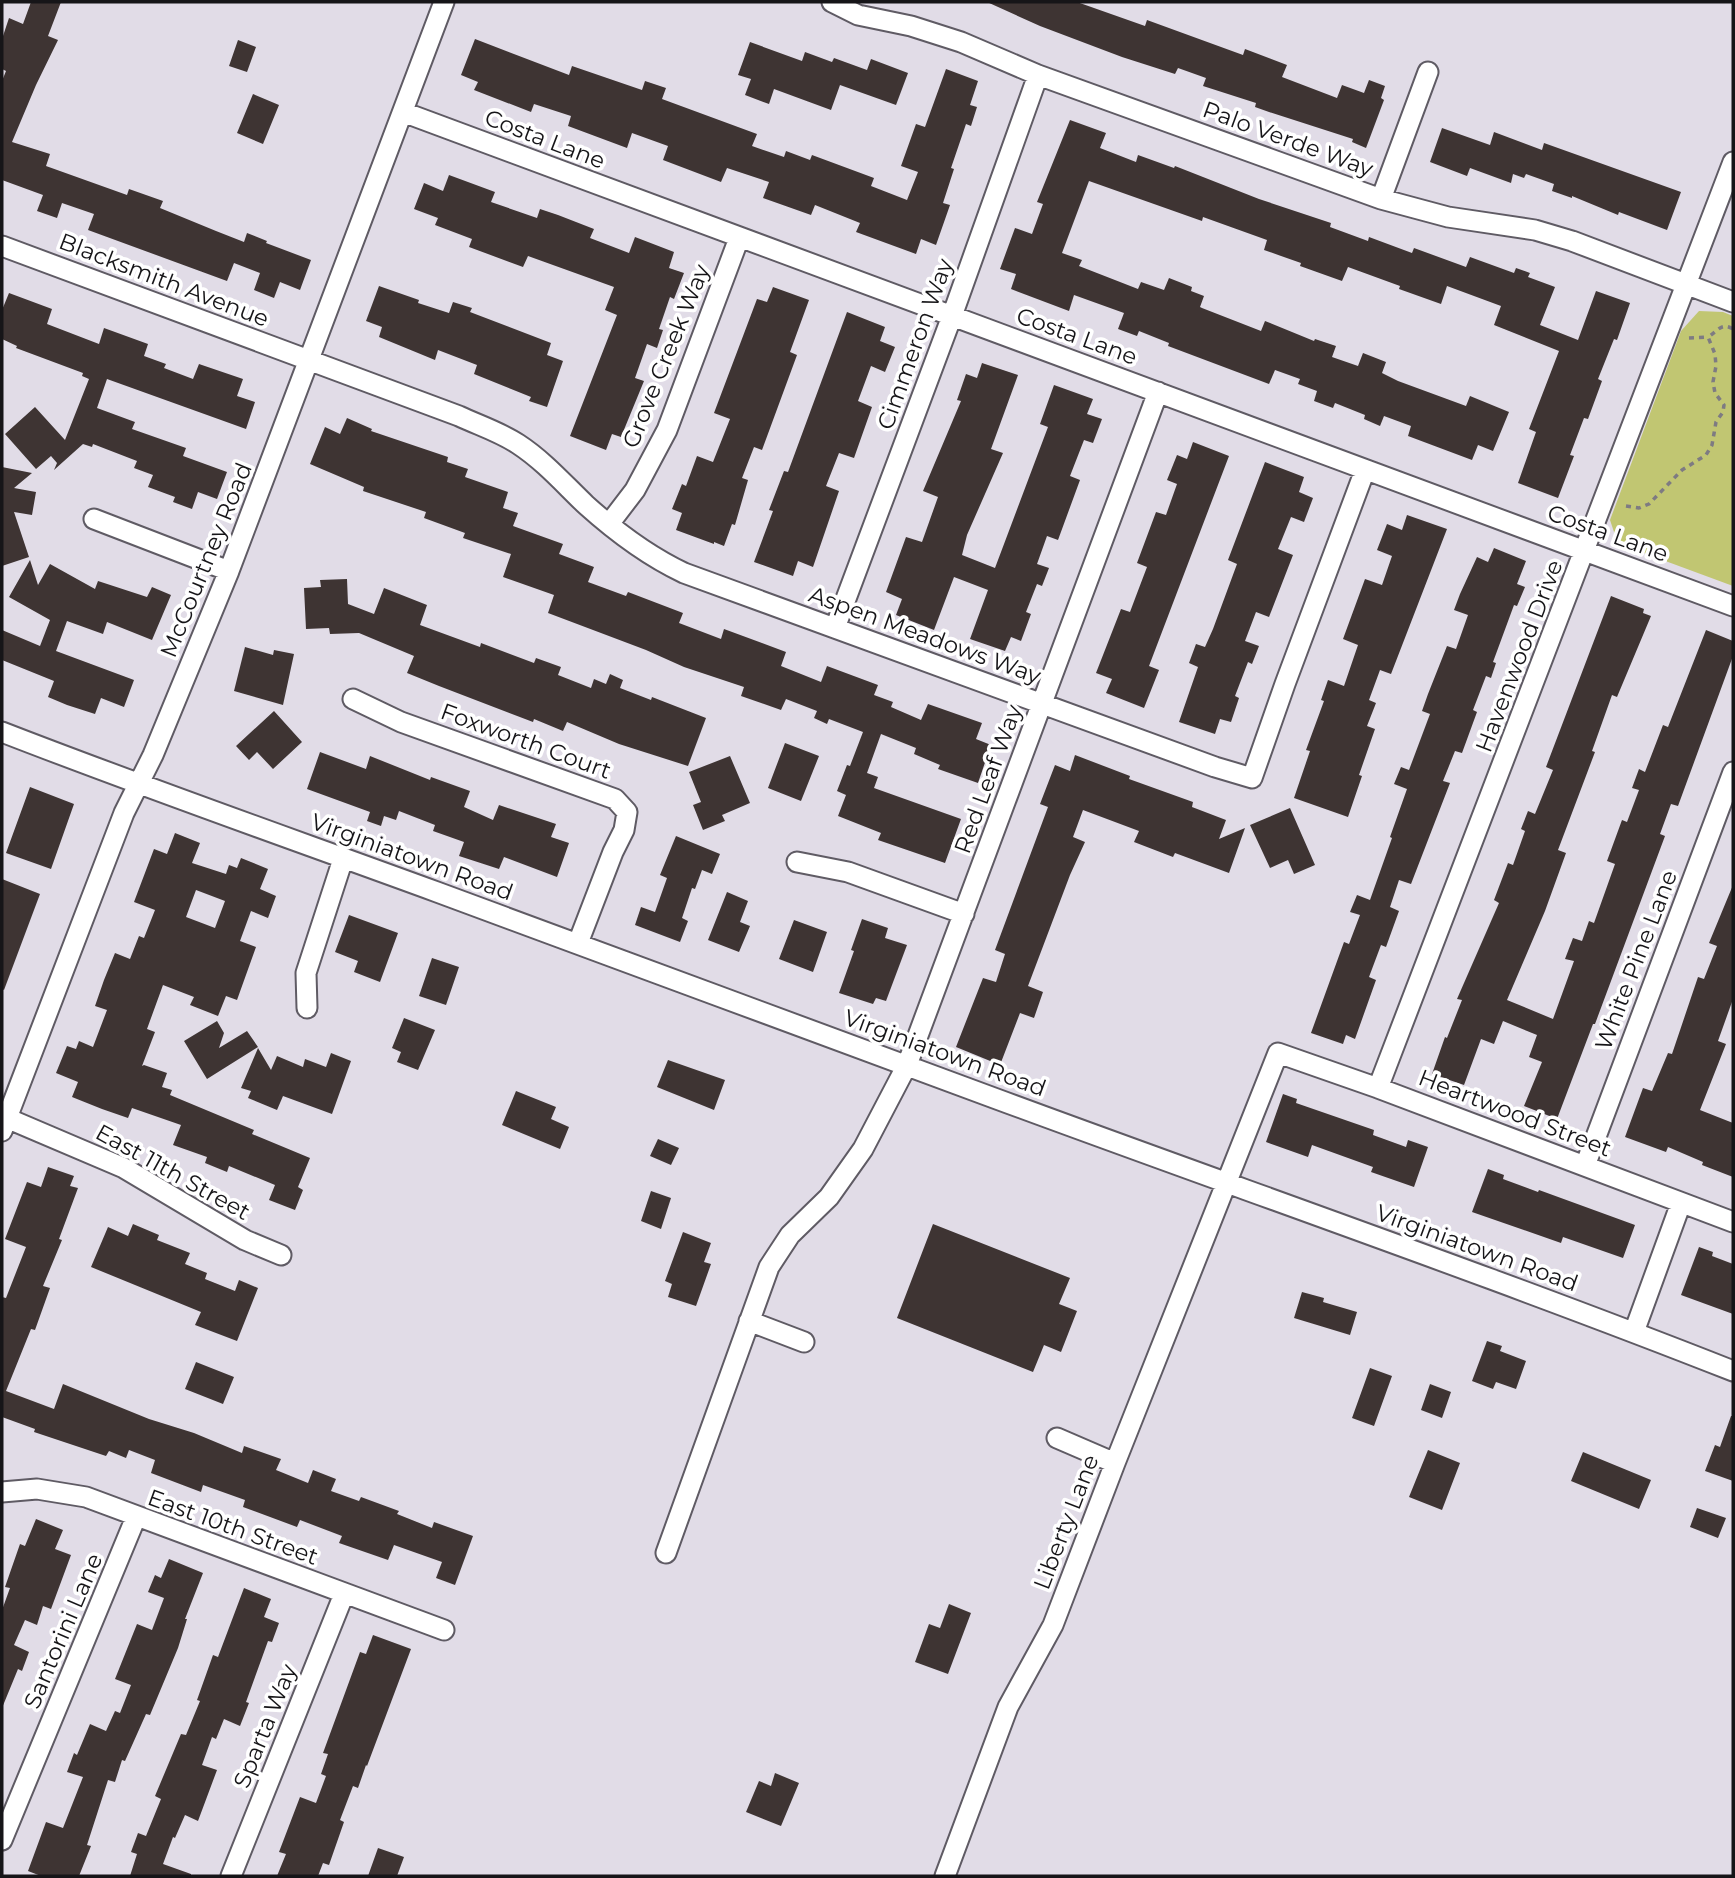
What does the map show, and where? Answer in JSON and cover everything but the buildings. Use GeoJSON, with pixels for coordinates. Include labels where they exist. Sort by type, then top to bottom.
{"type":"FeatureCollection","features":[{"type":"Feature","properties":{"kind":"street","name":"McCourtney Road"},"geometry":{"type":"LineString","coordinates":[[3,1122],[124,813],[153,755],[229,571],[444,2]]}},
{"type":"Feature","properties":{"kind":"street","name":"Palo Verde Way"},"geometry":{"type":"LineString","coordinates":[[832,2],[858,15],[911,26],[961,42],[1038,75],[1381,199],[1448,217],[1535,230],[1733,302]]}},
{"type":"Feature","properties":{"kind":"street"},"geometry":{"type":"LineString","coordinates":[[1381,199],[1428,72]]}},
{"type":"Feature","properties":{"kind":"street","name":"Cimmeron Way"},"geometry":{"type":"LineString","coordinates":[[835,628],[952,316],[1038,75]]}},
{"type":"Feature","properties":{"kind":"street","name":"Costa Lane"},"geometry":{"type":"LineString","coordinates":[[403,112],[1733,606]]}},
{"type":"Feature","properties":{"kind":"street","name":"Havenwood Drive"},"geometry":{"type":"LineString","coordinates":[[1378,1088],[1733,162]]}},
{"type":"Feature","properties":{"kind":"street","name":"Grove Creek Way"},"geometry":{"type":"LineString","coordinates":[[609,524],[635,490],[667,430],[739,238]]}},
{"type":"Feature","properties":{"kind":"street","name":"Blacksmith Avenue"},"geometry":{"type":"LineString","coordinates":[[2,246],[309,360]]}},
{"type":"Feature","properties":{"kind":"street","name":"Aspen Meadows Way"},"geometry":{"type":"LineString","coordinates":[[309,360],[459,416],[516,443],[538,459],[609,524],[659,561],[684,573],[1215,767],[1252,778],[1284,684],[1365,470]]}},
{"type":"Feature","properties":{"kind":"street","name":"Red Leaf Way"},"geometry":{"type":"LineString","coordinates":[[666,1553],[769,1267],[790,1236],[829,1197],[863,1149],[907,1065],[1158,392]]}},
{"type":"Feature","properties":{"kind":"street"},"geometry":{"type":"LineString","coordinates":[[94,519],[229,571]]}},
{"type":"Feature","properties":{"kind":"street","name":"Foxworth Court"},"geometry":{"type":"LineString","coordinates":[[353,699],[401,722],[615,799],[627,812],[624,830],[578,943]]}},
{"type":"Feature","properties":{"kind":"street","name":"Virginiatown Road"},"geometry":{"type":"LineString","coordinates":[[2,734],[1226,1181],[1733,1371]]}},
{"type":"Feature","properties":{"kind":"street","name":"White Pine Lane"},"geometry":{"type":"LineString","coordinates":[[1585,1166],[1733,772]]}},
{"type":"Feature","properties":{"kind":"street"},"geometry":{"type":"LineString","coordinates":[[307,1008],[306,973],[343,859]]}},
{"type":"Feature","properties":{"kind":"street"},"geometry":{"type":"LineString","coordinates":[[797,862],[848,872],[964,915]]}},
{"type":"Feature","properties":{"kind":"street","name":"Heartwood Street"},"geometry":{"type":"LineString","coordinates":[[1278,1053],[1733,1222]]}},
{"type":"Feature","properties":{"kind":"street","name":"Liberty Lane"},"geometry":{"type":"LineString","coordinates":[[945,1876],[1008,1707],[1054,1625],[1115,1463],[1278,1053]]}},
{"type":"Feature","properties":{"kind":"street","name":"East 11th Street"},"geometry":{"type":"LineString","coordinates":[[3,1122],[124,1168],[245,1240],[281,1255]]}},
{"type":"Feature","properties":{"kind":"street"},"geometry":{"type":"LineString","coordinates":[[1634,1332],[1681,1203]]}},
{"type":"Feature","properties":{"kind":"street"},"geometry":{"type":"LineString","coordinates":[[749,1321],[804,1342]]}},
{"type":"Feature","properties":{"kind":"street"},"geometry":{"type":"LineString","coordinates":[[1057,1438],[1115,1463]]}},
{"type":"Feature","properties":{"kind":"street","name":"East 10th Street"},"geometry":{"type":"LineString","coordinates":[[2,1492],[37,1489],[86,1497],[444,1630]]}},
{"type":"Feature","properties":{"kind":"street","name":"Santorini Lane"},"geometry":{"type":"LineString","coordinates":[[2,1840],[136,1517]]}},
{"type":"Feature","properties":{"kind":"street","name":"Sparta Way"},"geometry":{"type":"LineString","coordinates":[[230,1876],[344,1594]]}},
{"type":"Feature","properties":{"kind":"path"},"geometry":{"type":"LineString","coordinates":[[1689,338],[1708,337],[1720,326],[1726,325],[1733,329]]}},
{"type":"Feature","properties":{"kind":"path"},"geometry":{"type":"LineString","coordinates":[[1626,506],[1639,508],[1649,504],[1660,496],[1682,470],[1706,455],[1712,445],[1716,422],[1724,405],[1715,393],[1715,354],[1708,337]]}},
{"type":"Feature","properties":{"kind":"green space"},"geometry":{"type":"Polygon","coordinates":[[[1699,311],[1723,312],[1733,316],[1733,586],[1641,552],[1616,538],[1610,520],[1681,331],[1699,311]]]}}]}
